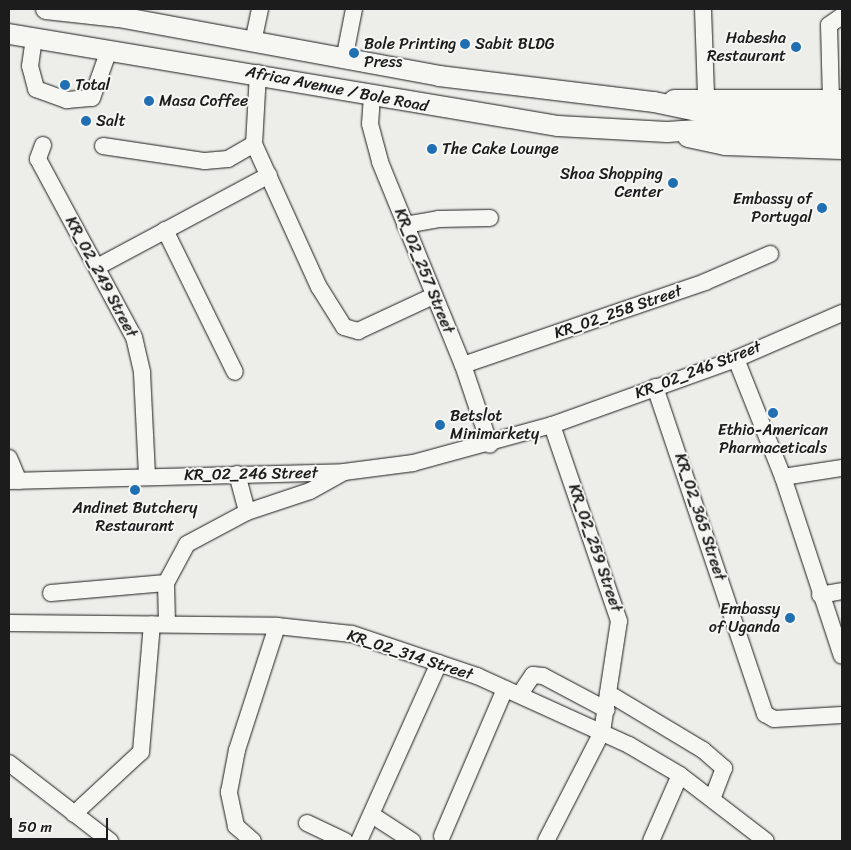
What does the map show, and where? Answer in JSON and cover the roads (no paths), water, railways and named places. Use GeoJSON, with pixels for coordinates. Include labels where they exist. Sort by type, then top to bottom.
{"type":"FeatureCollection","features":[{"type":"Feature","properties":{"kind":"main road","name":"Africa Avenue / Bole Road"},"geometry":{"type":"LineString","coordinates":[[46,9],[120,13],[344,60],[549,92],[654,102],[721,116],[838,105]]}},
{"type":"Feature","properties":{"kind":"main road","name":"Africa Avenue / Bole Road"},"geometry":{"type":"LineString","coordinates":[[9,34],[258,73],[372,96],[558,126],[667,132],[726,128],[842,132]]}},
{"type":"Feature","properties":{"kind":"main road","name":"Africa Avenue / Bole Road"},"geometry":{"type":"LineString","coordinates":[[654,102],[706,97],[838,105]]}},
{"type":"Feature","properties":{"kind":"main road","name":"Africa Avenue / Bole Road"},"geometry":{"type":"LineString","coordinates":[[667,132],[725,145],[842,149]]}},
{"type":"Feature","properties":{"kind":"street"},"geometry":{"type":"LineString","coordinates":[[253,42],[260,9]]}},
{"type":"Feature","properties":{"kind":"street"},"geometry":{"type":"LineString","coordinates":[[344,60],[354,9]]}},
{"type":"Feature","properties":{"kind":"street"},"geometry":{"type":"LineString","coordinates":[[703,9],[706,97]]}},
{"type":"Feature","properties":{"kind":"street"},"geometry":{"type":"LineString","coordinates":[[838,105],[830,25],[842,16]]}},
{"type":"Feature","properties":{"kind":"street"},"geometry":{"type":"LineString","coordinates":[[34,38],[30,66],[36,88],[67,100],[92,98],[109,50]]}},
{"type":"Feature","properties":{"kind":"street"},"geometry":{"type":"LineString","coordinates":[[258,73],[254,144],[319,287],[344,327],[358,331],[433,296]]}},
{"type":"Feature","properties":{"kind":"street","name":"KR_02_257 Street"},"geometry":{"type":"LineString","coordinates":[[372,96],[370,124],[380,162],[433,296],[463,365],[490,444]]}},
{"type":"Feature","properties":{"kind":"street"},"geometry":{"type":"LineString","coordinates":[[103,146],[205,162],[228,159],[254,144]]}},
{"type":"Feature","properties":{"kind":"street","name":"KR_02_249 Street"},"geometry":{"type":"LineString","coordinates":[[43,145],[38,159],[134,337],[142,374],[147,476]]}},
{"type":"Feature","properties":{"kind":"street"},"geometry":{"type":"LineString","coordinates":[[97,267],[268,175]]}},
{"type":"Feature","properties":{"kind":"street"},"geometry":{"type":"LineString","coordinates":[[405,225],[438,218],[490,218]]}},
{"type":"Feature","properties":{"kind":"street"},"geometry":{"type":"LineString","coordinates":[[165,230],[235,372]]}},
{"type":"Feature","properties":{"kind":"street","name":"KR_02_258 Street"},"geometry":{"type":"LineString","coordinates":[[463,365],[705,282],[770,254]]}},
{"type":"Feature","properties":{"kind":"street","name":"KR_02_246 Street"},"geometry":{"type":"LineString","coordinates":[[14,481],[344,472],[490,444],[552,425],[736,359],[842,313]]}},
{"type":"Feature","properties":{"kind":"street"},"geometry":{"type":"LineString","coordinates":[[736,359],[783,477],[820,595],[842,656]]}},
{"type":"Feature","properties":{"kind":"street","name":"KR_02_365 Street"},"geometry":{"type":"LineString","coordinates":[[655,387],[765,714],[774,720],[842,715]]}},
{"type":"Feature","properties":{"kind":"street","name":"KR_02_259 Street"},"geometry":{"type":"LineString","coordinates":[[546,841],[602,732],[608,710],[608,693],[620,621],[552,425]]}},
{"type":"Feature","properties":{"kind":"street"},"geometry":{"type":"LineString","coordinates":[[9,458],[14,481]]}},
{"type":"Feature","properties":{"kind":"street"},"geometry":{"type":"LineString","coordinates":[[783,477],[842,468]]}},
{"type":"Feature","properties":{"kind":"street"},"geometry":{"type":"LineString","coordinates":[[74,814],[140,752],[166,583],[187,544],[247,512],[310,491],[344,472]]}},
{"type":"Feature","properties":{"kind":"street"},"geometry":{"type":"LineString","coordinates":[[237,474],[247,512]]}},
{"type":"Feature","properties":{"kind":"street"},"geometry":{"type":"LineString","coordinates":[[51,593],[166,583]]}},
{"type":"Feature","properties":{"kind":"street"},"geometry":{"type":"LineString","coordinates":[[820,595],[842,591]]}},
{"type":"Feature","properties":{"kind":"street","name":"KR_02_314 Street"},"geometry":{"type":"LineString","coordinates":[[9,624],[277,626],[352,634],[439,663],[513,691],[602,732],[680,776],[766,841]]}},
{"type":"Feature","properties":{"kind":"street"},"geometry":{"type":"LineString","coordinates":[[253,841],[236,826],[230,792],[237,750],[277,626]]}},
{"type":"Feature","properties":{"kind":"street"},"geometry":{"type":"LineString","coordinates":[[359,841],[439,663]]}},
{"type":"Feature","properties":{"kind":"street"},"geometry":{"type":"LineString","coordinates":[[442,836],[513,691],[533,675],[543,676],[608,710]]}},
{"type":"Feature","properties":{"kind":"street"},"geometry":{"type":"LineString","coordinates":[[608,693],[703,750],[724,768],[712,799]]}},
{"type":"Feature","properties":{"kind":"street"},"geometry":{"type":"LineString","coordinates":[[9,763],[110,841]]}},
{"type":"Feature","properties":{"kind":"street"},"geometry":{"type":"LineString","coordinates":[[651,841],[680,776]]}},
{"type":"Feature","properties":{"kind":"street"},"geometry":{"type":"LineString","coordinates":[[372,815],[412,841]]}},
{"type":"Feature","properties":{"kind":"street"},"geometry":{"type":"LineString","coordinates":[[307,823],[345,841]]}},
{"type":"Feature","properties":{"kind":"place","name":"Sabit BLDG"},"geometry":{"type":"Point","coordinates":[465,44]}},
{"type":"Feature","properties":{"kind":"place","name":"Habesha Restaurant"},"geometry":{"type":"Point","coordinates":[796,47]}},
{"type":"Feature","properties":{"kind":"place","name":"Bole Printing Press"},"geometry":{"type":"Point","coordinates":[354,53]}},
{"type":"Feature","properties":{"kind":"place","name":"Total"},"geometry":{"type":"Point","coordinates":[65,85]}},
{"type":"Feature","properties":{"kind":"place","name":"Masa Coffee"},"geometry":{"type":"Point","coordinates":[149,101]}},
{"type":"Feature","properties":{"kind":"place","name":"Salt"},"geometry":{"type":"Point","coordinates":[86,121]}},
{"type":"Feature","properties":{"kind":"place","name":"The Cake Lounge"},"geometry":{"type":"Point","coordinates":[432,149]}},
{"type":"Feature","properties":{"kind":"place","name":"Shoa Shopping Center"},"geometry":{"type":"Point","coordinates":[673,183]}},
{"type":"Feature","properties":{"kind":"place","name":"Embassy of Portugal"},"geometry":{"type":"Point","coordinates":[822,208]}},
{"type":"Feature","properties":{"kind":"place","name":"Ethio-American Pharmaceticals"},"geometry":{"type":"Point","coordinates":[773,413]}},
{"type":"Feature","properties":{"kind":"place","name":"Betslot Minimarkety"},"geometry":{"type":"Point","coordinates":[440,425]}},
{"type":"Feature","properties":{"kind":"place","name":"Andinet Butchery Restaurant"},"geometry":{"type":"Point","coordinates":[135,490]}},
{"type":"Feature","properties":{"kind":"place","name":"Embassy of Uganda"},"geometry":{"type":"Point","coordinates":[790,618]}}]}
